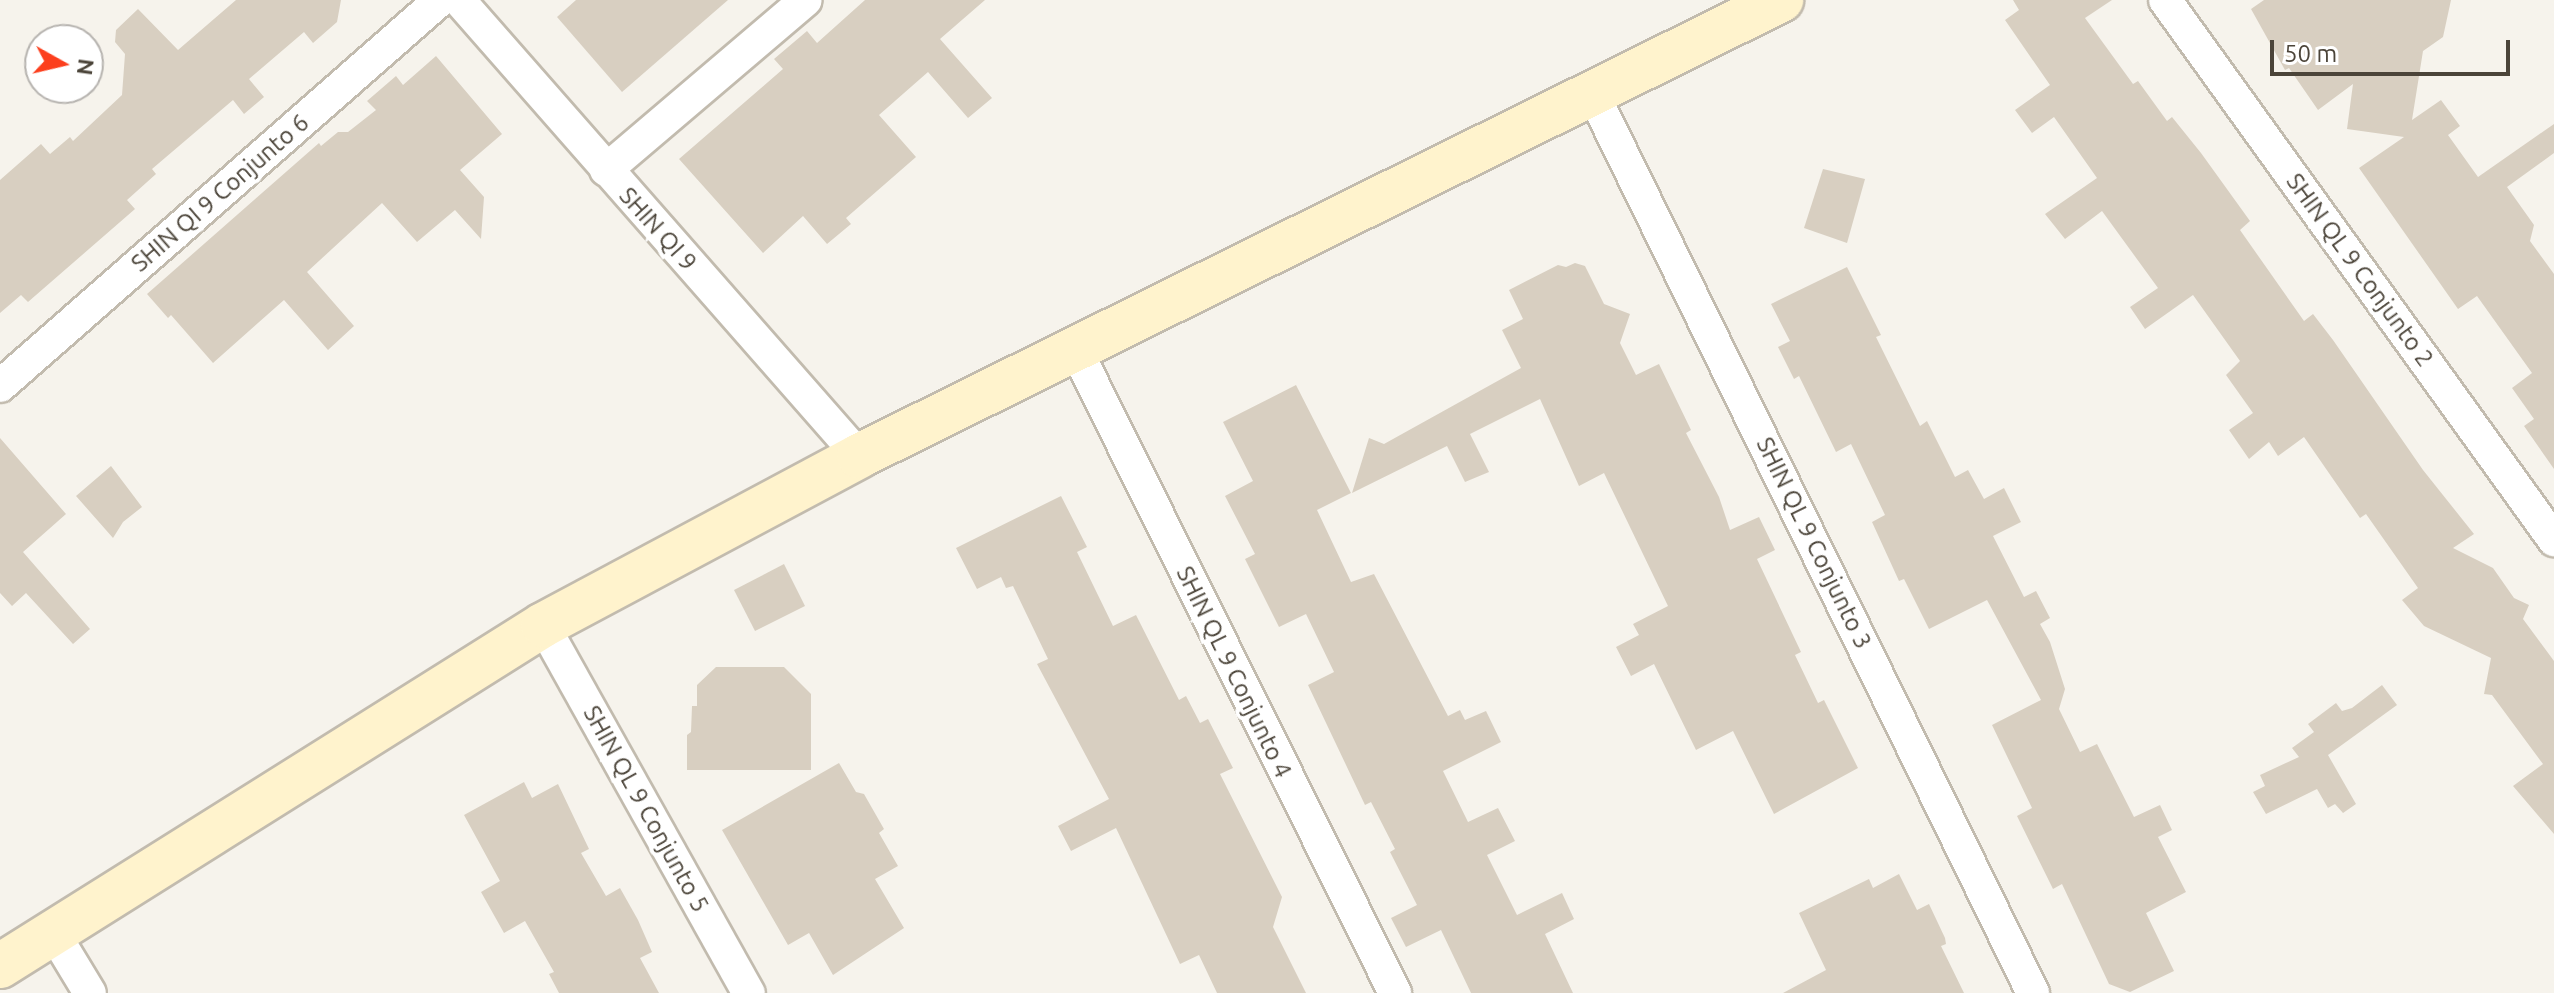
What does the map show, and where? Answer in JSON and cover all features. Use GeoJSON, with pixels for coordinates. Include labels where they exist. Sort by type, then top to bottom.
{"type":"FeatureCollection","features":[{"type":"Feature","properties":{"kind":"street","name":"SHIN QI 9 Conjunto 6"},"geometry":{"type":"LineString","coordinates":[[0,386],[440,0]]}},
{"type":"Feature","properties":{"kind":"street","name":"SHIN QI 9"},"geometry":{"type":"LineString","coordinates":[[459,0],[859,456]]}},
{"type":"Feature","properties":{"kind":"street"},"geometry":{"type":"LineString","coordinates":[[606,170],[806,0]]}},
{"type":"Feature","properties":{"kind":"street"},"geometry":{"type":"LineString","coordinates":[[0,966],[543,625],[859,456],[1781,0]]}},
{"type":"Feature","properties":{"kind":"street","name":"SHIN QL 9 Conjunto 2"},"geometry":{"type":"LineString","coordinates":[[2165,0],[2554,540]]}},
{"type":"Feature","properties":{"kind":"street","name":"SHIN QL 9 Conjunto 3"},"geometry":{"type":"LineString","coordinates":[[1593,94],[2033,993]]}},
{"type":"Feature","properties":{"kind":"street","name":"SHIN QL 9 Conjunto 4"},"geometry":{"type":"LineString","coordinates":[[1076,350],[1395,993]]}},
{"type":"Feature","properties":{"kind":"street","name":"SHIN QL 9 Conjunto 5"},"geometry":{"type":"LineString","coordinates":[[543,625],[749,993]]}},
{"type":"Feature","properties":{"kind":"street"},"geometry":{"type":"LineString","coordinates":[[53,932],[90,993]]}},
{"type":"Feature","properties":{"kind":"building"},"geometry":{"type":"Polygon","coordinates":[[[236,0],[341,0],[337,22],[313,43],[304,32],[249,79],[264,97],[244,114],[233,100],[152,169],[156,174],[127,200],[135,209],[28,302],[21,295],[0,313],[0,180],[41,144],[50,154],[70,137],[73,141],[122,95],[125,54],[115,42],[116,30],[138,9],[178,50],[236,0]]]}},
{"type":"Feature","properties":{"kind":"building"},"geometry":{"type":"Polygon","coordinates":[[[576,0],[728,0],[622,92],[557,17],[576,0]]]}},
{"type":"Feature","properties":{"kind":"building"},"geometry":{"type":"Polygon","coordinates":[[[865,0],[985,0],[940,39],[992,98],[968,118],[928,72],[879,115],[916,157],[846,218],[851,224],[827,244],[803,216],[763,253],[679,159],[783,69],[774,59],[807,31],[817,43],[865,0]]]}},
{"type":"Feature","properties":{"kind":"building"},"geometry":{"type":"Polygon","coordinates":[[[2013,0],[2112,0],[2085,18],[2133,84],[2138,81],[2167,121],[2172,117],[2201,153],[2250,221],[2240,230],[2304,321],[2313,314],[2423,470],[2474,534],[2453,548],[2493,568],[2514,598],[2529,605],[2523,619],[2554,661],[2554,834],[2513,786],[2543,764],[2492,695],[2484,694],[2491,658],[2424,626],[2402,600],[2418,588],[2366,514],[2360,518],[2304,437],[2278,456],[2269,442],[2249,459],[2229,430],[2253,413],[2226,375],[2240,361],[2193,295],[2145,329],[2130,307],[2158,288],[2102,211],[2065,239],[2045,214],[2097,178],[2054,117],[2032,133],[2015,110],[2050,85],[2005,20],[2019,10],[2013,0]]]}},
{"type":"Feature","properties":{"kind":"building"},"geometry":{"type":"Polygon","coordinates":[[[2264,0],[2451,0],[2443,37],[2423,51],[2412,120],[2441,100],[2460,126],[2448,135],[2478,177],[2554,124],[2554,153],[2507,187],[2534,225],[2530,241],[2554,274],[2554,469],[2524,426],[2534,419],[2512,388],[2532,373],[2477,296],[2458,309],[2359,168],[2404,137],[2347,129],[2353,84],[2318,110],[2289,68],[2285,70],[2251,9],[2264,0]]]}},
{"type":"Feature","properties":{"kind":"building"},"geometry":{"type":"Polygon","coordinates":[[[436,56],[502,134],[460,170],[484,197],[481,239],[455,210],[417,242],[382,203],[307,272],[354,326],[328,350],[284,300],[213,363],[171,315],[168,318],[147,294],[319,143],[321,146],[338,132],[348,132],[376,110],[367,101],[396,76],[403,85],[436,56]]]}},
{"type":"Feature","properties":{"kind":"building"},"geometry":{"type":"Polygon","coordinates":[[[1823,169],[1865,179],[1847,243],[1804,228],[1823,169]]]}},
{"type":"Feature","properties":{"kind":"building"},"geometry":{"type":"Polygon","coordinates":[[[1575,263],[1585,266],[1604,304],[1630,314],[1620,343],[1636,375],[1659,364],[1691,430],[1686,433],[1719,497],[1730,530],[1759,517],[1775,550],[1757,559],[1801,652],[1795,655],[1818,703],[1824,700],[1858,768],[1774,814],[1733,731],[1696,750],[1654,664],[1631,676],[1616,647],[1639,635],[1633,624],[1668,606],[1604,473],[1579,486],[1540,399],[1470,434],[1489,472],[1465,482],[1447,446],[1352,493],[1369,438],[1384,444],[1521,368],[1502,330],[1523,319],[1509,290],[1558,265],[1566,267],[1575,263]]]}},
{"type":"Feature","properties":{"kind":"building"},"geometry":{"type":"Polygon","coordinates":[[[1847,267],[1881,335],[1876,337],[1920,426],[1927,421],[1955,477],[1968,470],[1984,499],[2004,488],[2021,522],[1993,536],[2024,597],[2036,591],[2050,618],[2040,624],[2050,642],[2065,689],[2059,709],[2080,752],[2097,744],[2134,817],[2160,805],[2172,830],[2158,837],[2186,892],[2146,913],[2174,971],[2130,992],[2109,984],[2062,884],[2053,889],[2017,816],[2032,808],[1992,725],[2041,700],[1987,600],[1929,629],[1904,579],[1899,581],[1872,522],[1885,515],[1851,444],[1836,452],[1799,376],[1794,379],[1778,347],[1790,341],[1771,304],[1847,267]]]}},
{"type":"Feature","properties":{"kind":"building"},"geometry":{"type":"Polygon","coordinates":[[[1296,385],[1351,493],[1317,510],[1351,582],[1374,574],[1448,716],[1460,710],[1465,720],[1486,711],[1501,742],[1443,771],[1468,822],[1498,808],[1515,841],[1487,855],[1517,915],[1562,893],[1574,919],[1545,934],[1573,993],[1471,993],[1441,930],[1406,947],[1391,918],[1417,905],[1390,852],[1395,849],[1371,802],[1365,805],[1308,685],[1334,672],[1306,614],[1279,627],[1245,559],[1255,554],[1225,496],[1253,481],[1223,422],[1296,385]]]}},
{"type":"Feature","properties":{"kind":"building"},"geometry":{"type":"Polygon","coordinates":[[[0,438],[66,514],[23,552],[90,629],[73,644],[26,593],[12,606],[0,593],[0,438]]]}},
{"type":"Feature","properties":{"kind":"building"},"geometry":{"type":"Polygon","coordinates":[[[111,466],[142,507],[123,522],[113,538],[76,496],[111,466]]]}},
{"type":"Feature","properties":{"kind":"building"},"geometry":{"type":"Polygon","coordinates":[[[1061,496],[1087,547],[1077,552],[1113,626],[1136,615],[1179,700],[1186,696],[1200,723],[1208,719],[1233,768],[1220,774],[1282,897],[1273,927],[1306,993],[1217,993],[1199,955],[1180,964],[1116,828],[1071,851],[1058,826],[1109,799],[1037,664],[1048,659],[1013,586],[1006,588],[1001,577],[977,589],[956,548],[1061,496]]]}},
{"type":"Feature","properties":{"kind":"building"},"geometry":{"type":"Polygon","coordinates":[[[784,564],[805,606],[755,631],[734,590],[784,564]]]}},
{"type":"Feature","properties":{"kind":"building"},"geometry":{"type":"Polygon","coordinates":[[[716,667],[784,667],[811,694],[811,770],[687,770],[687,735],[691,732],[692,706],[697,706],[697,685],[716,667]]]}},
{"type":"Feature","properties":{"kind":"building"},"geometry":{"type":"Polygon","coordinates":[[[2382,685],[2397,705],[2328,755],[2356,804],[2343,813],[2335,804],[2328,808],[2317,789],[2266,814],[2253,792],[2265,786],[2260,775],[2299,757],[2292,748],[2314,732],[2308,724],[2336,703],[2342,711],[2352,708],[2382,685]]]}},
{"type":"Feature","properties":{"kind":"building"},"geometry":{"type":"Polygon","coordinates":[[[839,763],[856,792],[864,794],[884,829],[879,833],[898,866],[875,879],[904,928],[833,975],[809,933],[788,945],[722,830],[839,763]]]}},
{"type":"Feature","properties":{"kind":"building"},"geometry":{"type":"Polygon","coordinates":[[[524,782],[532,798],[558,784],[589,849],[581,853],[606,896],[620,888],[638,920],[652,952],[640,958],[659,993],[559,993],[549,974],[554,972],[525,921],[504,933],[481,892],[500,881],[464,815],[524,782]]]}},
{"type":"Feature","properties":{"kind":"building"},"geometry":{"type":"Polygon","coordinates":[[[1899,874],[1917,910],[1929,904],[1945,938],[1946,944],[1941,946],[1964,993],[1783,993],[1826,970],[1799,913],[1869,879],[1873,888],[1899,874]]]}}]}
